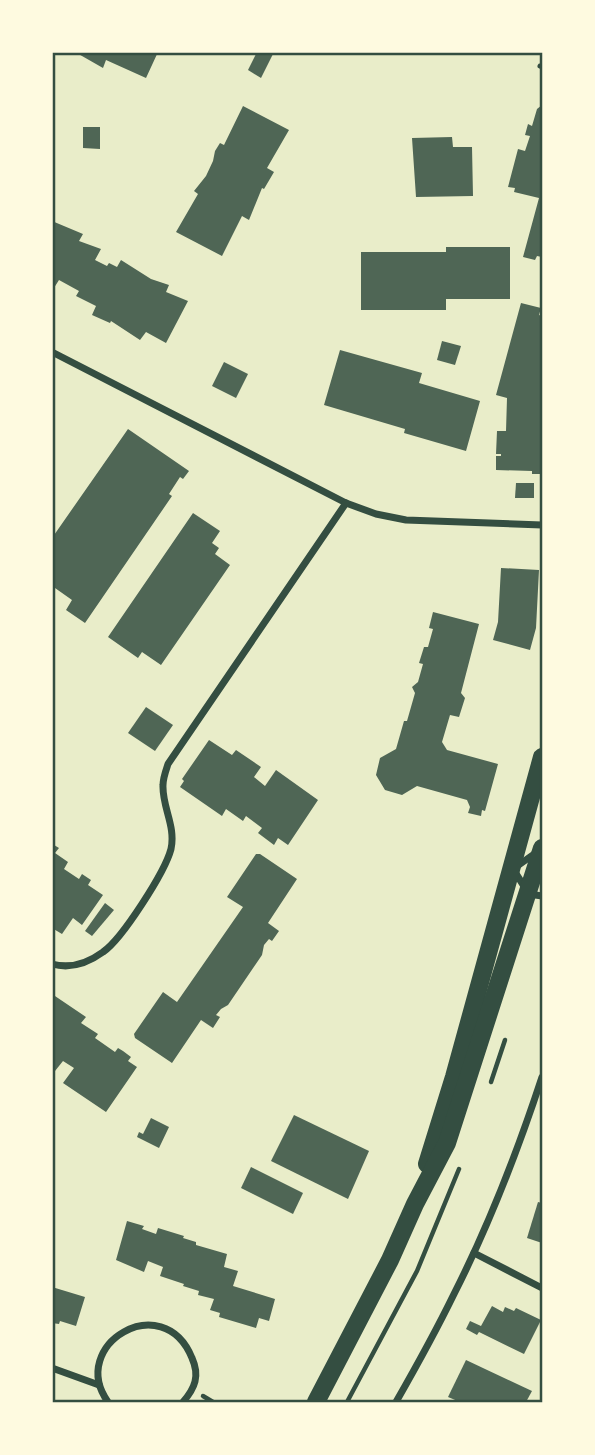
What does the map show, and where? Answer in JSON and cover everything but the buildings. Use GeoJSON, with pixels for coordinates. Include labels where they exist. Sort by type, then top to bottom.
{"type":"FeatureCollection","features":[{"type":"Feature","properties":{"kind":"main road"},"geometry":{"type":"LineString","coordinates":[[415,1204],[513,869],[542,757]]}},
{"type":"Feature","properties":{"kind":"main road"},"geometry":{"type":"LineString","coordinates":[[316,1402],[447,1143],[536,895],[542,848]]}},
{"type":"Feature","properties":{"kind":"street"},"geometry":{"type":"LineString","coordinates":[[52,352],[346,503],[376,514],[406,520],[542,524]]}},
{"type":"Feature","properties":{"kind":"street"},"geometry":{"type":"LineString","coordinates":[[52,964],[63,967],[85,963],[105,951],[129,922],[162,872],[171,848],[172,828],[163,785],[168,764],[346,503]]}},
{"type":"Feature","properties":{"kind":"street"},"geometry":{"type":"LineString","coordinates":[[536,895],[513,869],[542,848]]}},
{"type":"Feature","properties":{"kind":"street"},"geometry":{"type":"LineString","coordinates":[[396,1402],[455,1294],[474,1253],[542,1077]]}},
{"type":"Feature","properties":{"kind":"street"},"geometry":{"type":"LineString","coordinates":[[474,1253],[542,1287]]}},
{"type":"Feature","properties":{"kind":"street"},"geometry":{"type":"LineString","coordinates":[[108,1402],[99,1385],[101,1357],[118,1334],[146,1325],[163,1327],[186,1344],[195,1366],[193,1390],[183,1402]]}},
{"type":"Feature","properties":{"kind":"street"},"geometry":{"type":"LineString","coordinates":[[52,1368],[99,1385]]}}]}
